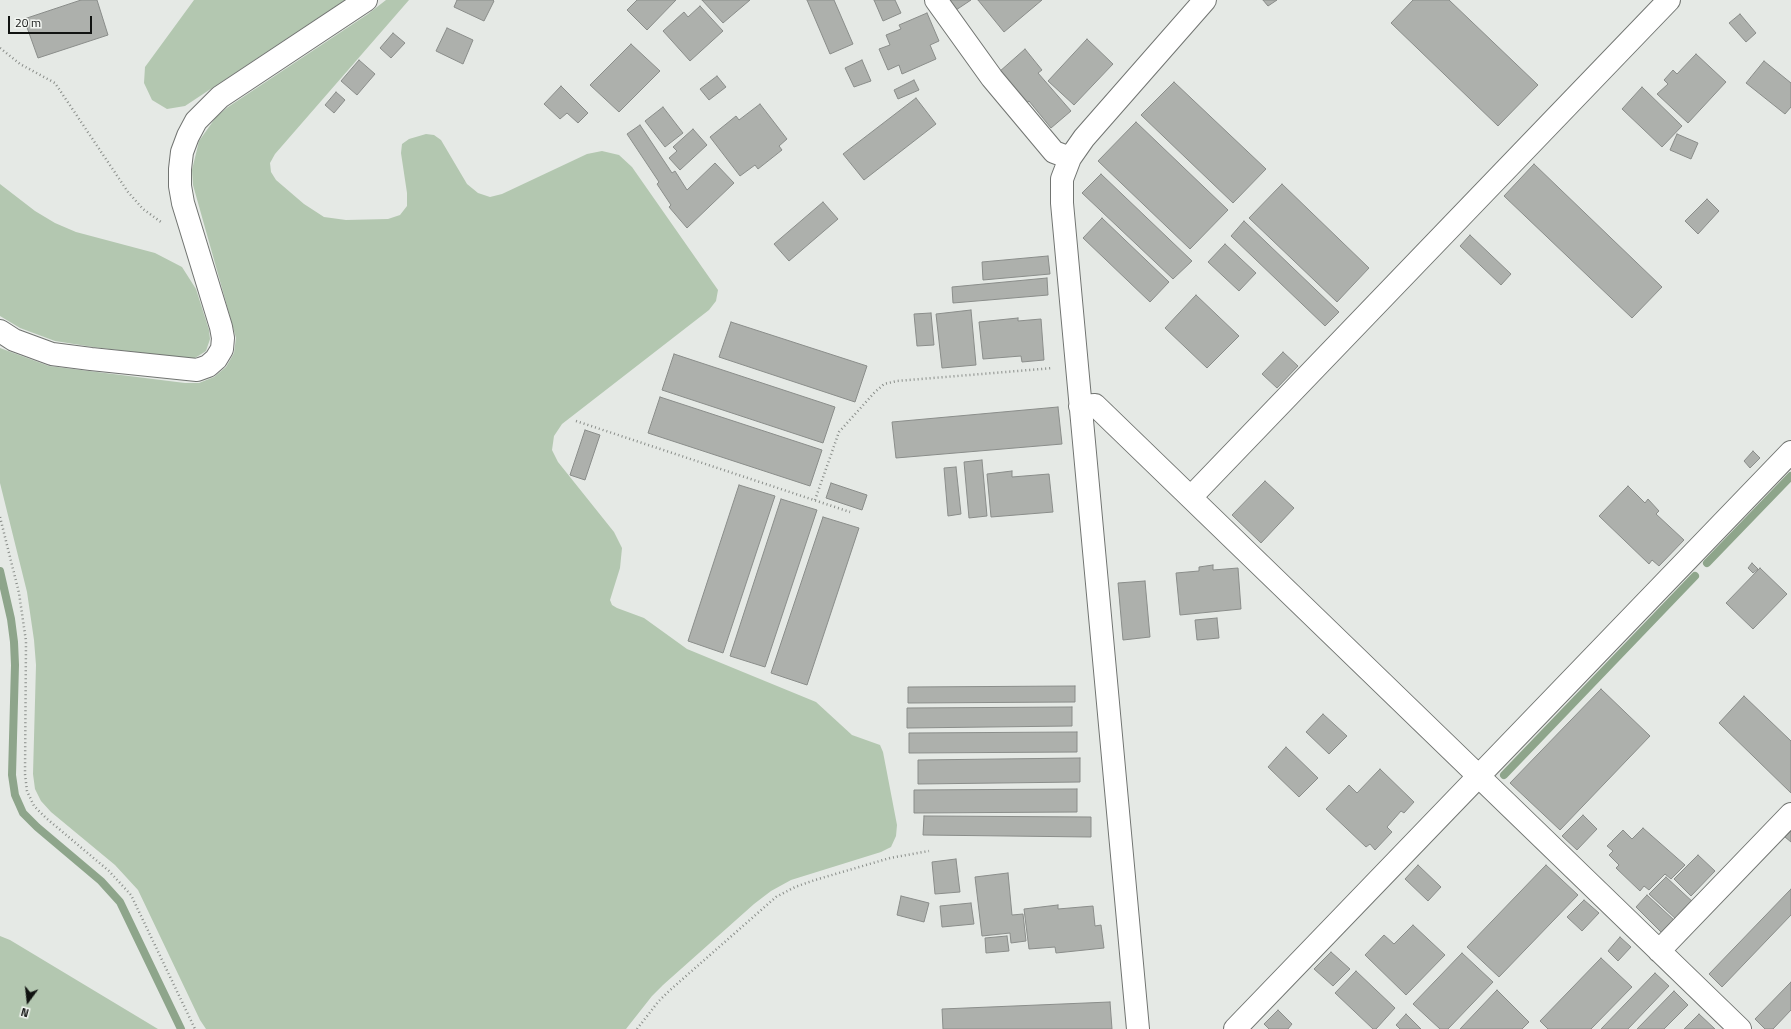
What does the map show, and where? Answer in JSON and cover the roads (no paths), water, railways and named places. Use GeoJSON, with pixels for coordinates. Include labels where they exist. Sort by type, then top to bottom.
{"type":"FeatureCollection","features":[{"type":"Feature","properties":{"kind":"street"},"geometry":{"type":"LineString","coordinates":[[0,331],[14,340],[52,354],[186,370],[197,370],[208,366],[222,349],[223,338],[183,203],[180,169],[182,152],[196,121],[220,97],[366,0]]}},
{"type":"Feature","properties":{"kind":"street"},"geometry":{"type":"LineString","coordinates":[[936,0],[992,78],[1054,152],[1070,158]]}},
{"type":"Feature","properties":{"kind":"street"},"geometry":{"type":"LineString","coordinates":[[1138,1029],[1080,406],[1062,203],[1062,180],[1070,158],[1084,138],[1206,0]]}},
{"type":"Feature","properties":{"kind":"street"},"geometry":{"type":"LineString","coordinates":[[1191,497],[1669,0]]}},
{"type":"Feature","properties":{"kind":"street"},"geometry":{"type":"LineString","coordinates":[[1080,406],[1095,405],[1740,1029]]}},
{"type":"Feature","properties":{"kind":"street"},"geometry":{"type":"LineString","coordinates":[[1235,1029],[1791,452]]}},
{"type":"Feature","properties":{"kind":"street"},"geometry":{"type":"LineString","coordinates":[[1659,951],[1791,814]]}},
{"type":"Feature","properties":{"kind":"waterway"},"geometry":{"type":"LineString","coordinates":[[1707,563],[1791,476]]}},
{"type":"Feature","properties":{"kind":"waterway"},"geometry":{"type":"LineString","coordinates":[[0,571],[11,619],[14,642],[15,665],[12,775],[15,795],[23,813],[37,827],[101,881],[120,902],[181,1029]]}},
{"type":"Feature","properties":{"kind":"waterway"},"geometry":{"type":"LineString","coordinates":[[1504,775],[1695,576]]}}]}
